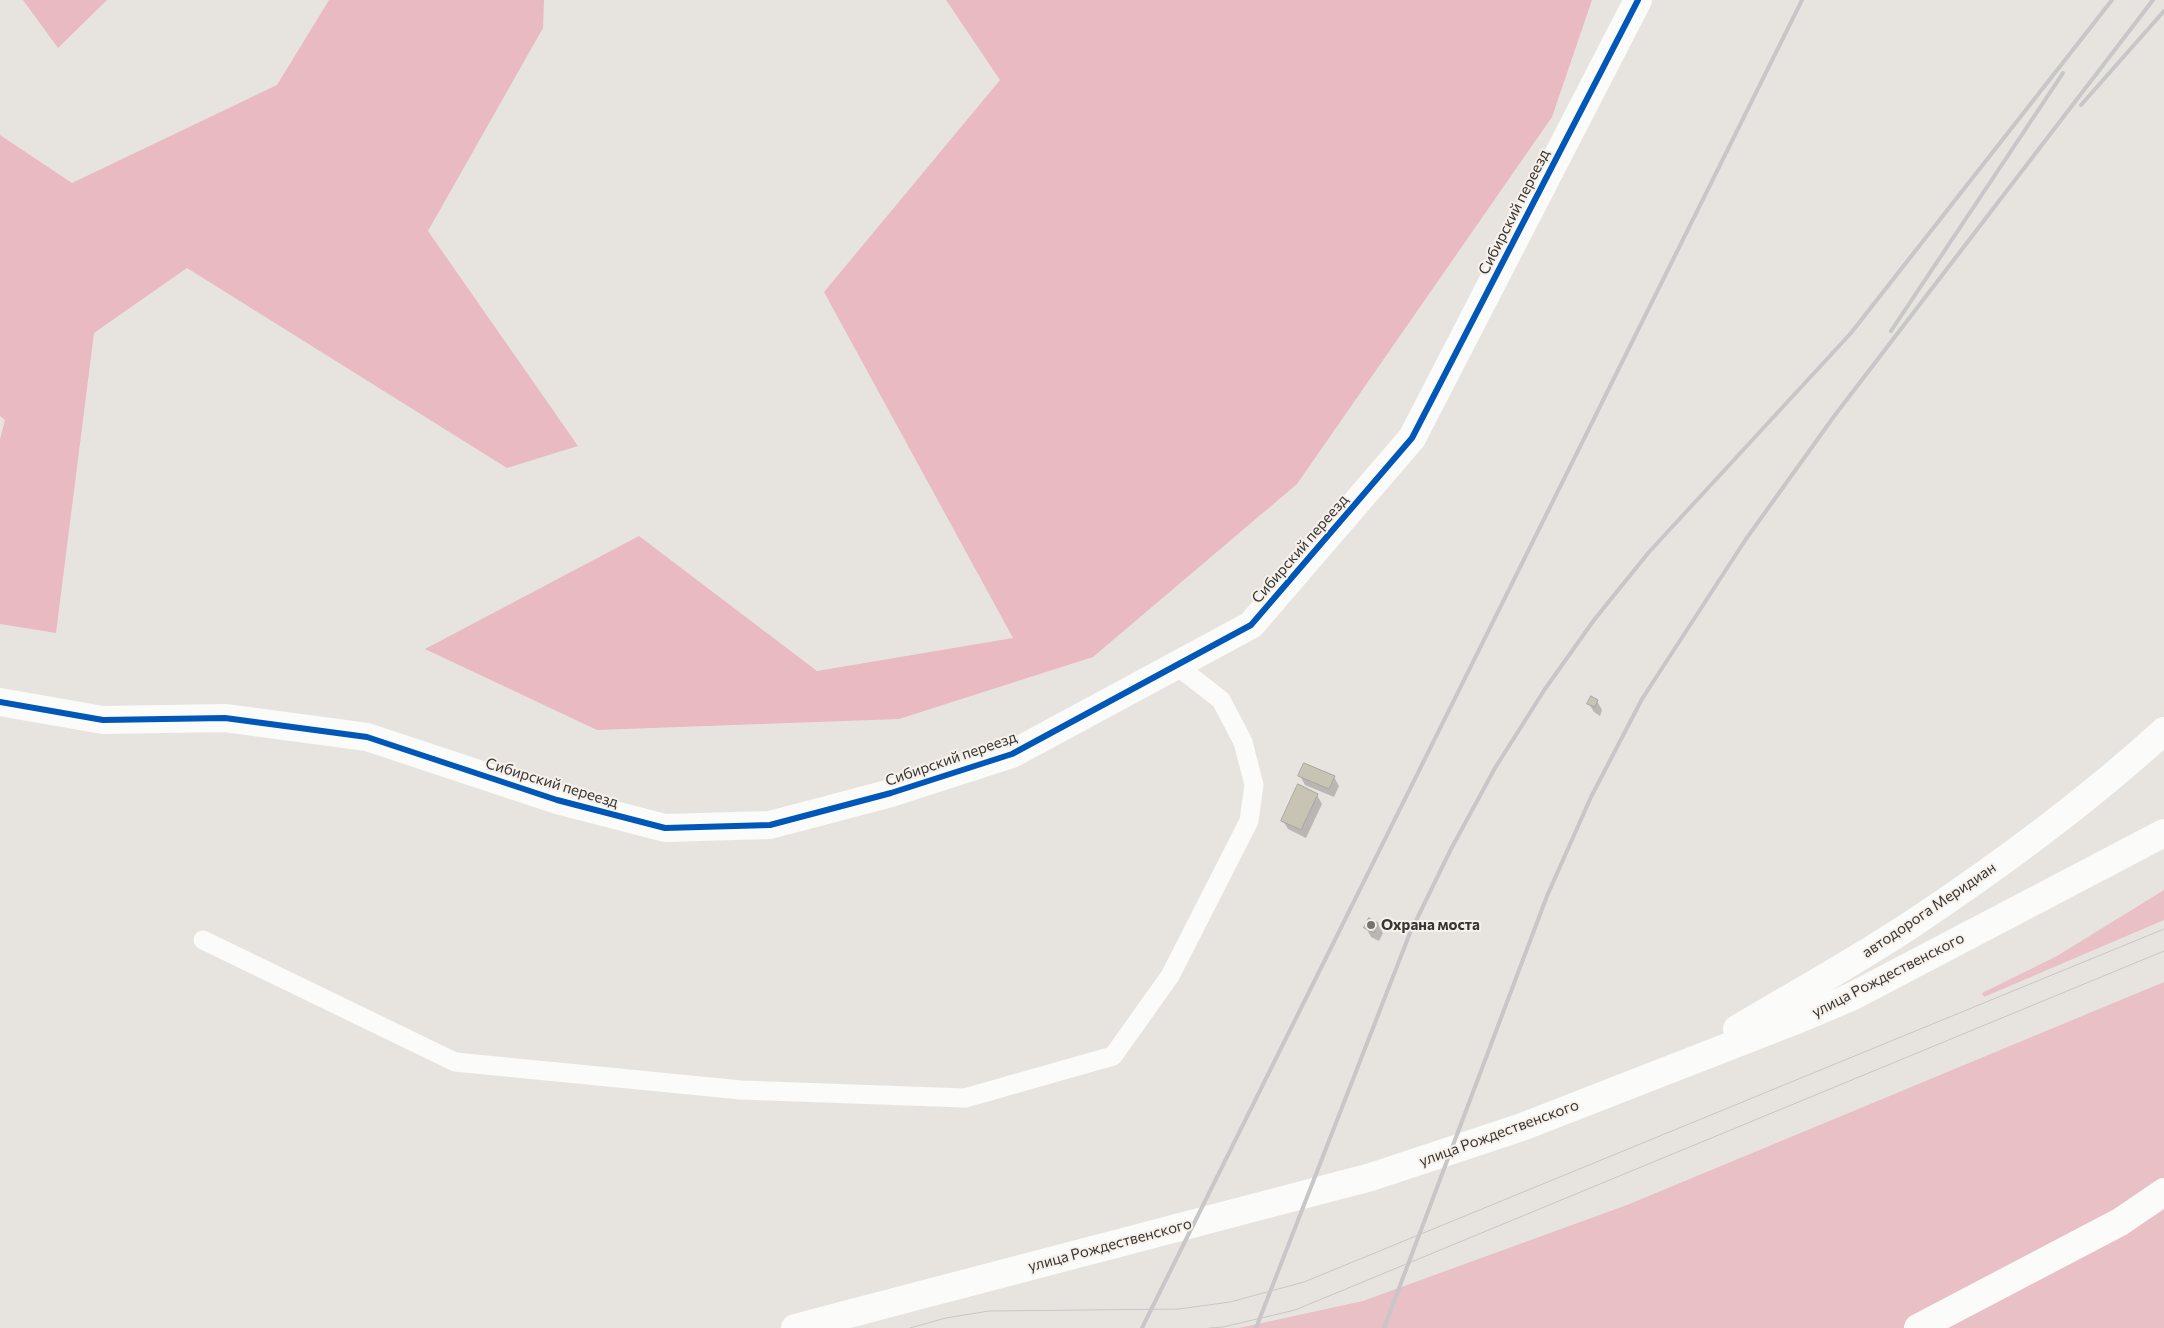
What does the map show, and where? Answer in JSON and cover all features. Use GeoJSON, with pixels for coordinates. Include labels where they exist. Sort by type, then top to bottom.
{"type":"FeatureCollection","features":[{"type":"Feature","properties":{"kind":"main road","name":"Сибирский переезд"},"geometry":{"type":"LineString","coordinates":[[0,702],[103,720],[225,718],[367,737],[557,800],[665,828],[770,825],[891,793],[1012,754],[1250,626],[1412,438],[1638,0]]}},
{"type":"Feature","properties":{"kind":"main road","name":"автодорога Меридиан"},"geometry":{"type":"LineString","coordinates":[[1678,1065],[1908,926],[2060,819],[2125,767],[2164,731]]}},
{"type":"Feature","properties":{"kind":"main road","name":"улица Рождественского"},"geometry":{"type":"LineString","coordinates":[[795,1328],[1371,1177],[1522,1127],[1851,997],[2164,833]]}},
{"type":"Feature","properties":{"kind":"main road"},"geometry":{"type":"LineString","coordinates":[[1918,1328],[2120,1222],[2164,1192]]}},
{"type":"Feature","properties":{"kind":"lane"},"geometry":{"type":"LineString","coordinates":[[203,940],[455,1062],[741,1090],[965,1098],[1113,1056],[1170,976],[1249,821],[1254,785],[1242,742],[1221,700],[1176,665]]}},
{"type":"Feature","properties":{"kind":"shaded area"},"geometry":{"type":"Polygon","coordinates":[[[23,0],[107,0],[58,48],[23,0]]]}},
{"type":"Feature","properties":{"kind":"shaded area"},"geometry":{"type":"Polygon","coordinates":[[[329,0],[544,0],[543,28],[428,231],[578,446],[507,468],[187,268],[94,333],[56,633],[0,624],[0,439],[5,420],[0,416],[0,135],[72,183],[277,85],[329,0]]]}},
{"type":"Feature","properties":{"kind":"shaded area"},"geometry":{"type":"Polygon","coordinates":[[[946,0],[1592,0],[1552,117],[1297,484],[1093,657],[899,719],[597,730],[425,649],[639,536],[817,671],[1013,638],[824,292],[1000,80],[946,0]]]}},
{"type":"Feature","properties":{"kind":"shaded area"},"geometry":{"type":"Polygon","coordinates":[[[2164,890],[2164,920],[1984,997],[1982,993],[2057,956],[2164,890]]]}},
{"type":"Feature","properties":{"kind":"shaded area"},"geometry":{"type":"Polygon","coordinates":[[[2164,982],[2164,1328],[1239,1328],[1363,1301],[1627,1205],[2164,982]]]}},
{"type":"Feature","properties":{"kind":"building"},"geometry":{"type":"Polygon","coordinates":[[[1591,696],[1598,700],[1595,707],[1587,704],[1591,696]]]}},
{"type":"Feature","properties":{"kind":"building"},"geometry":{"type":"Polygon","coordinates":[[[1304,763],[1335,776],[1329,789],[1298,776],[1304,763]]]}},
{"type":"Feature","properties":{"kind":"building"},"geometry":{"type":"Polygon","coordinates":[[[1298,784],[1318,794],[1301,830],[1281,821],[1298,784]]]}},
{"type":"Feature","properties":{"kind":"building","name":"Охрана моста"},"geometry":{"type":"Polygon","coordinates":[[[1369,918],[1378,923],[1374,933],[1364,928],[1369,918]]]}},
{"type":"Feature","properties":{"kind":"tram line"},"geometry":{"type":"LineString","coordinates":[[910,1328],[946,1318],[989,1311],[1179,1309],[1230,1302],[1304,1282],[2164,929]]}},
{"type":"Feature","properties":{"kind":"tram line"},"geometry":{"type":"LineString","coordinates":[[1209,1328],[1223,1327],[1295,1310],[2164,951]]}},
{"type":"Feature","properties":{"kind":"railway"},"geometry":{"type":"LineString","coordinates":[[1142,1328],[1802,0]]}},
{"type":"Feature","properties":{"kind":"railway"},"geometry":{"type":"LineString","coordinates":[[1256,1328],[1410,933],[1451,849],[1495,768],[1545,689],[1594,620],[1649,552],[1851,333],[2112,0]]}},
{"type":"Feature","properties":{"kind":"railway"},"geometry":{"type":"LineString","coordinates":[[1384,1328],[1547,896],[1591,797],[1642,699],[1746,539],[1835,415],[2153,0]]}},
{"type":"Feature","properties":{"kind":"railway"},"geometry":{"type":"LineString","coordinates":[[2081,105],[2164,11]]}},
{"type":"Feature","properties":{"kind":"railway"},"geometry":{"type":"LineString","coordinates":[[1891,331],[2063,73]]}},
{"type":"Feature","properties":{"kind":"cycle path"},"geometry":{"type":"LineString","coordinates":[[0,702],[103,720],[225,718],[367,737],[557,800],[665,828],[770,825],[891,793],[1012,754],[1251,625],[1412,438],[1638,0]]}},
{"type":"Feature","properties":{"kind":"place","name":"Охрана моста"},"geometry":{"type":"Point","coordinates":[1371,925]}}]}
